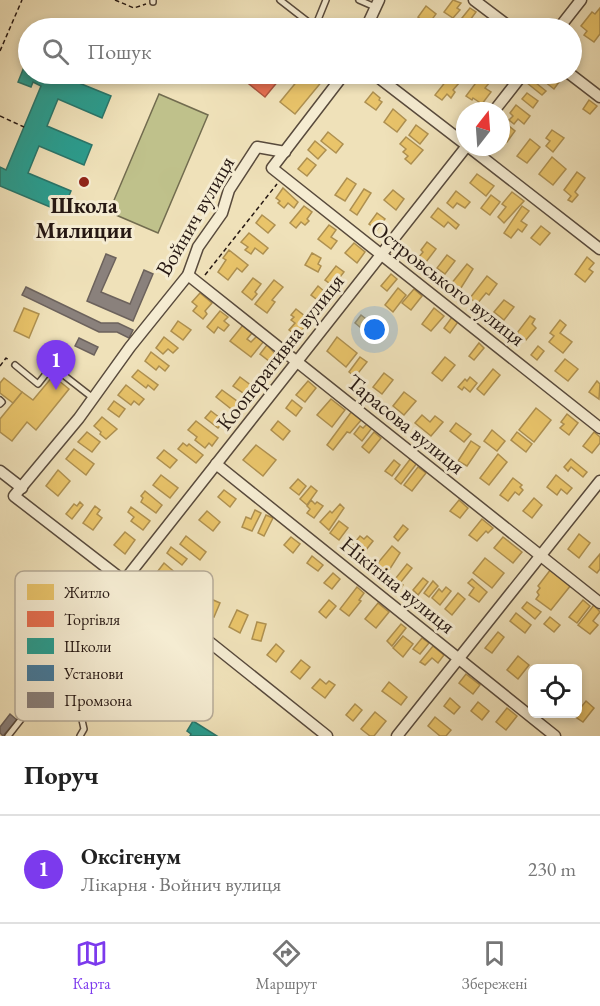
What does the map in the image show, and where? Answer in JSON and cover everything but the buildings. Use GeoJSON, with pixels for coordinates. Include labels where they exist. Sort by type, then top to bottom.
{"type":"FeatureCollection","features":[{"type":"Feature","properties":{"kind":"street"},"geometry":{"type":"LineString","coordinates":[[474,0],[498,18]]}},
{"type":"Feature","properties":{"kind":"street"},"geometry":{"type":"LineString","coordinates":[[567,18],[581,0]]}},
{"type":"Feature","properties":{"kind":"street"},"geometry":{"type":"LineString","coordinates":[[370,18],[377,3]]}},
{"type":"Feature","properties":{"kind":"street"},"geometry":{"type":"LineString","coordinates":[[582,83],[600,97]]}},
{"type":"Feature","properties":{"kind":"street","name":"Войнич вулиця"},"geometry":{"type":"LineString","coordinates":[[272,168],[336,84]]}},
{"type":"Feature","properties":{"kind":"street"},"geometry":{"type":"LineString","coordinates":[[387,84],[456,138]]}},
{"type":"Feature","properties":{"kind":"street"},"geometry":{"type":"LineString","coordinates":[[501,102],[516,84]]}},
{"type":"Feature","properties":{"kind":"street","name":"Войнич вулиця"},"geometry":{"type":"LineString","coordinates":[[18,492],[188,274],[198,247],[222,213],[229,190],[257,147],[285,152]]}},
{"type":"Feature","properties":{"kind":"street","name":"Кооперативна вулиця"},"geometry":{"type":"LineString","coordinates":[[132,571],[458,156]]}},
{"type":"Feature","properties":{"kind":"street"},"geometry":{"type":"LineString","coordinates":[[479,156],[600,249]]}},
{"type":"Feature","properties":{"kind":"street","name":"Островського вулиця"},"geometry":{"type":"LineString","coordinates":[[272,168],[600,428]]}},
{"type":"Feature","properties":{"kind":"street","name":"Тарасова вулиця"},"geometry":{"type":"LineString","coordinates":[[188,274],[600,603]]}},
{"type":"Feature","properties":{"kind":"street","name":"Нікітіна вулиця"},"geometry":{"type":"LineString","coordinates":[[216,464],[555,736]]}},
{"type":"Feature","properties":{"kind":"street"},"geometry":{"type":"LineString","coordinates":[[0,471],[18,492],[116,571]]}},
{"type":"Feature","properties":{"kind":"street"},"geometry":{"type":"LineString","coordinates":[[397,736],[600,481]]}},
{"type":"Feature","properties":{"kind":"street"},"geometry":{"type":"LineString","coordinates":[[213,647],[327,736]]}},
{"type":"Feature","properties":{"kind":"lane"},"geometry":{"type":"LineString","coordinates":[[280,0],[303,18]]}},
{"type":"Feature","properties":{"kind":"lane"},"geometry":{"type":"LineString","coordinates":[[320,18],[326,0]]}},
{"type":"Feature","properties":{"kind":"lane"},"geometry":{"type":"LineString","coordinates":[[359,0],[377,3]]}},
{"type":"Feature","properties":{"kind":"lane"},"geometry":{"type":"LineString","coordinates":[[15,365],[38,384],[52,366],[93,398]]}},
{"type":"Feature","properties":{"kind":"lane"},"geometry":{"type":"LineString","coordinates":[[8,736],[20,721]]}},
{"type":"Feature","properties":{"kind":"lane"},"geometry":{"type":"LineString","coordinates":[[80,736],[84,729],[82,721]]}},
{"type":"Feature","properties":{"kind":"path"},"geometry":{"type":"LineString","coordinates":[[0,51],[22,0]]}},
{"type":"Feature","properties":{"kind":"path"},"geometry":{"type":"LineString","coordinates":[[115,0],[134,8],[153,1]]}},
{"type":"Feature","properties":{"kind":"path"},"geometry":{"type":"LineString","coordinates":[[0,116],[24,127]]}},
{"type":"Feature","properties":{"kind":"path"},"geometry":{"type":"LineString","coordinates":[[198,283],[283,177]]}},
{"type":"Feature","properties":{"kind":"path"},"geometry":{"type":"LineString","coordinates":[[0,366],[6,358]]}},
{"type":"Feature","properties":{"kind":"green space"},"geometry":{"type":"Polygon","coordinates":[[[159,94],[208,115],[158,233],[109,212],[159,94]]]}},
{"type":"Feature","properties":{"kind":"place","name":"Школа Милиции"},"geometry":{"type":"Point","coordinates":[84,182]}},
{"type":"Feature","properties":{"kind":"place","name":"Оксігенум"},"geometry":{"type":"Point","coordinates":[56,390]}}]}
